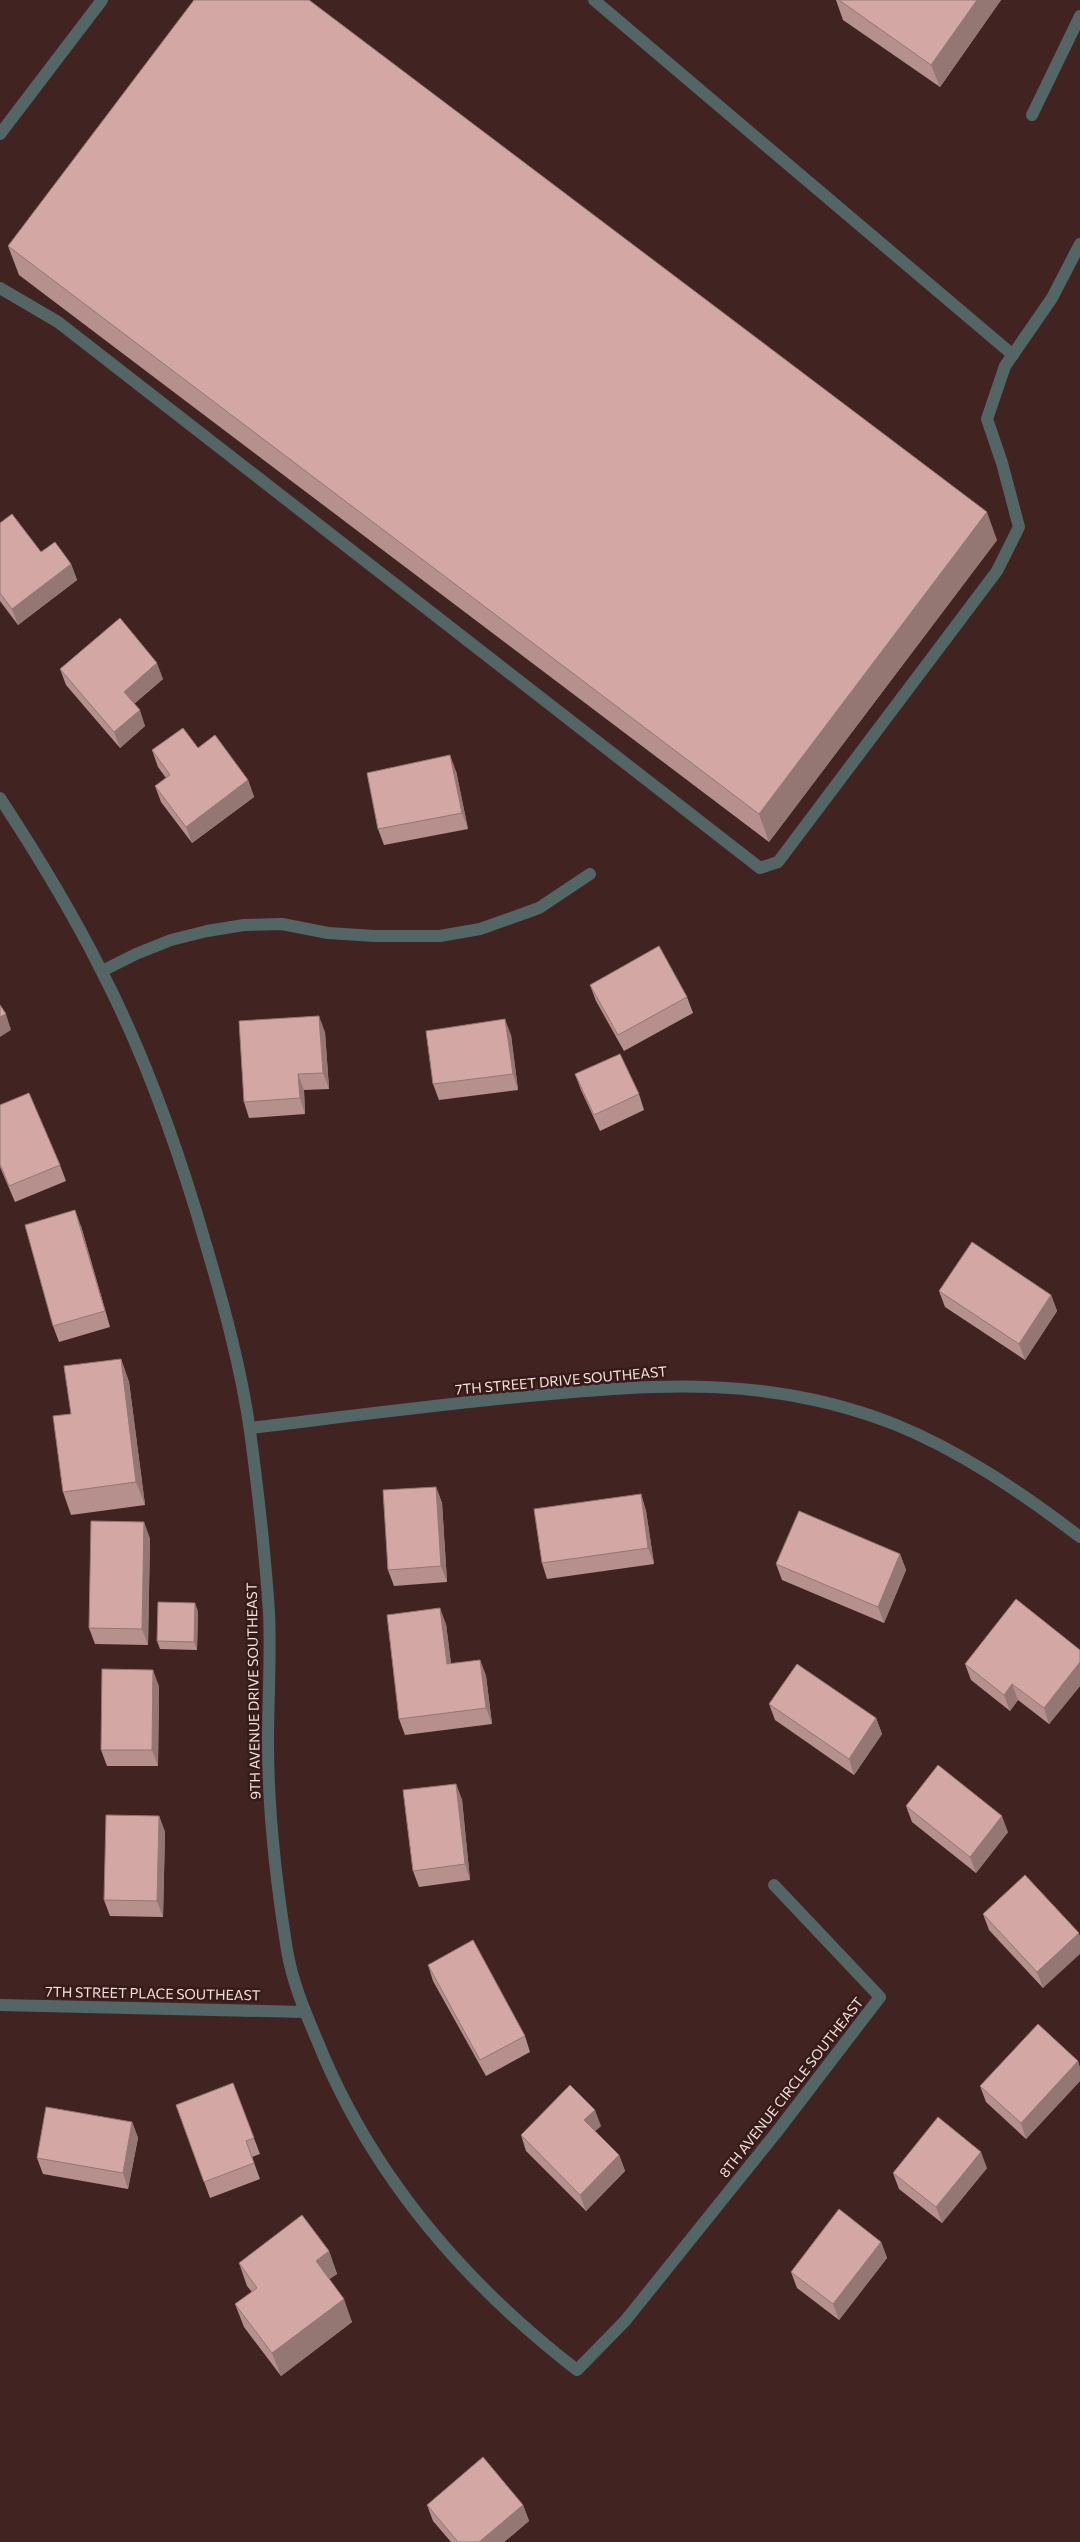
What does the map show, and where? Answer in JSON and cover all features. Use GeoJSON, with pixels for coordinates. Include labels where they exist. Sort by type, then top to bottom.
{"type":"FeatureCollection","features":[{"type":"Feature","properties":{"kind":"street"},"geometry":{"type":"LineString","coordinates":[[0,134],[102,0]]}},
{"type":"Feature","properties":{"kind":"street"},"geometry":{"type":"LineString","coordinates":[[594,0],[1013,355]]}},
{"type":"Feature","properties":{"kind":"street"},"geometry":{"type":"LineString","coordinates":[[1032,115],[1080,16]]}},
{"type":"Feature","properties":{"kind":"street"},"geometry":{"type":"LineString","coordinates":[[0,288],[66,328],[760,868],[778,862],[997,571],[1019,527],[1002,463],[987,419],[1005,366],[1052,298],[1080,244]]}},
{"type":"Feature","properties":{"kind":"street","name":"9TH AVENUE DRIVE SOUTHEAST"},"geometry":{"type":"LineString","coordinates":[[0,798],[43,863],[102,971],[153,1085],[189,1187],[227,1316],[250,1428],[269,1614],[268,1747],[273,1839],[288,1954],[305,2012],[348,2108],[372,2149],[417,2215],[453,2258],[491,2298],[532,2336],[577,2370],[625,2321],[667,2269]]}},
{"type":"Feature","properties":{"kind":"street"},"geometry":{"type":"LineString","coordinates":[[102,971],[136,954],[171,940],[207,931],[244,925],[282,924],[328,932],[375,936],[440,936],[480,929],[538,908],[590,874]]}},
{"type":"Feature","properties":{"kind":"street","name":"7TH STREET DRIVE SOUTHEAST"},"geometry":{"type":"LineString","coordinates":[[250,1428],[495,1399],[633,1386],[700,1385],[765,1391],[839,1407],[894,1424],[952,1451],[1033,1501],[1080,1537]]}},
{"type":"Feature","properties":{"kind":"street","name":"8TH AVENUE CIRCLE SOUTHEAST"},"geometry":{"type":"LineString","coordinates":[[667,2269],[776,2133],[880,1997],[774,1884]]}},
{"type":"Feature","properties":{"kind":"street","name":"7TH STREET PLACE SOUTHEAST"},"geometry":{"type":"LineString","coordinates":[[0,2005],[305,2012]]}},
{"type":"Feature","properties":{"kind":"building"},"geometry":{"type":"Polygon","coordinates":[[[194,0],[309,0],[987,512],[759,814],[8,246],[194,0]]]}},
{"type":"Feature","properties":{"kind":"building"},"geometry":{"type":"Polygon","coordinates":[[[839,0],[977,0],[931,65],[839,0]]]}},
{"type":"Feature","properties":{"kind":"building"},"geometry":{"type":"Polygon","coordinates":[[[12,514],[41,552],[55,542],[71,564],[12,609],[0,593],[0,523],[12,514]]]}},
{"type":"Feature","properties":{"kind":"building"},"geometry":{"type":"Polygon","coordinates":[[[120,618],[157,663],[124,692],[140,710],[114,732],[60,669],[120,618]]]}},
{"type":"Feature","properties":{"kind":"building"},"geometry":{"type":"Polygon","coordinates":[[[183,728],[198,748],[215,735],[248,780],[186,827],[155,786],[170,775],[152,750],[183,728]]]}},
{"type":"Feature","properties":{"kind":"building"},"geometry":{"type":"Polygon","coordinates":[[[450,755],[462,813],[378,829],[367,773],[450,755]]]}},
{"type":"Feature","properties":{"kind":"building"},"geometry":{"type":"Polygon","coordinates":[[[659,946],[687,997],[618,1035],[590,985],[659,946]]]}},
{"type":"Feature","properties":{"kind":"building"},"geometry":{"type":"Polygon","coordinates":[[[0,1005],[6,1014],[0,1017],[0,1005]]]}},
{"type":"Feature","properties":{"kind":"building"},"geometry":{"type":"Polygon","coordinates":[[[319,1016],[323,1073],[298,1074],[300,1098],[244,1102],[239,1021],[319,1016]]]}},
{"type":"Feature","properties":{"kind":"building"},"geometry":{"type":"Polygon","coordinates":[[[505,1019],[513,1074],[433,1084],[426,1031],[505,1019]]]}},
{"type":"Feature","properties":{"kind":"building"},"geometry":{"type":"Polygon","coordinates":[[[620,1054],[639,1094],[594,1115],[575,1074],[620,1054]]]}},
{"type":"Feature","properties":{"kind":"building"},"geometry":{"type":"Polygon","coordinates":[[[29,1093],[60,1165],[9,1186],[0,1164],[0,1105],[29,1093]]]}},
{"type":"Feature","properties":{"kind":"building"},"geometry":{"type":"Polygon","coordinates":[[[75,1210],[105,1311],[53,1326],[25,1225],[75,1210]]]}},
{"type":"Feature","properties":{"kind":"building"},"geometry":{"type":"Polygon","coordinates":[[[972,1242],[1051,1295],[1019,1344],[939,1291],[972,1242]]]}},
{"type":"Feature","properties":{"kind":"building"},"geometry":{"type":"Polygon","coordinates":[[[121,1359],[136,1482],[63,1492],[53,1416],[71,1414],[64,1366],[121,1359]]]}},
{"type":"Feature","properties":{"kind":"building"},"geometry":{"type":"Polygon","coordinates":[[[436,1487],[441,1566],[388,1570],[383,1490],[436,1487]]]}},
{"type":"Feature","properties":{"kind":"building"},"geometry":{"type":"Polygon","coordinates":[[[641,1494],[648,1548],[542,1563],[534,1509],[641,1494]]]}},
{"type":"Feature","properties":{"kind":"building"},"geometry":{"type":"Polygon","coordinates":[[[799,1511],[900,1554],[878,1607],[776,1564],[799,1511]]]}},
{"type":"Feature","properties":{"kind":"building"},"geometry":{"type":"Polygon","coordinates":[[[91,1521],[144,1522],[142,1629],[89,1628],[91,1521]]]}},
{"type":"Feature","properties":{"kind":"building"},"geometry":{"type":"Polygon","coordinates":[[[1016,1599],[1080,1650],[1080,1662],[1044,1708],[1012,1684],[1004,1695],[965,1664],[1016,1599]]]}},
{"type":"Feature","properties":{"kind":"building"},"geometry":{"type":"Polygon","coordinates":[[[158,1602],[195,1603],[194,1642],[157,1641],[158,1602]]]}},
{"type":"Feature","properties":{"kind":"building"},"geometry":{"type":"Polygon","coordinates":[[[440,1608],[447,1664],[480,1660],[486,1708],[399,1719],[387,1615],[440,1608]]]}},
{"type":"Feature","properties":{"kind":"building"},"geometry":{"type":"Polygon","coordinates":[[[797,1664],[876,1718],[849,1759],[769,1704],[797,1664]]]}},
{"type":"Feature","properties":{"kind":"building"},"geometry":{"type":"Polygon","coordinates":[[[102,1669],[153,1670],[152,1750],[101,1750],[102,1669]]]}},
{"type":"Feature","properties":{"kind":"building"},"geometry":{"type":"Polygon","coordinates":[[[938,1765],[1002,1816],[970,1857],[906,1806],[938,1765]]]}},
{"type":"Feature","properties":{"kind":"building"},"geometry":{"type":"Polygon","coordinates":[[[456,1784],[465,1864],[413,1871],[403,1790],[456,1784]]]}},
{"type":"Feature","properties":{"kind":"building"},"geometry":{"type":"Polygon","coordinates":[[[106,1815],[159,1816],[157,1901],[104,1900],[106,1815]]]}},
{"type":"Feature","properties":{"kind":"building"},"geometry":{"type":"Polygon","coordinates":[[[1025,1875],[1079,1933],[1037,1972],[983,1914],[1025,1875]]]}},
{"type":"Feature","properties":{"kind":"building"},"geometry":{"type":"Polygon","coordinates":[[[473,1940],[525,2036],[480,2060],[428,1965],[473,1940]]]}},
{"type":"Feature","properties":{"kind":"building"},"geometry":{"type":"Polygon","coordinates":[[[1038,2024],[1078,2061],[1021,2123],[980,2086],[1038,2024]]]}},
{"type":"Feature","properties":{"kind":"building"},"geometry":{"type":"Polygon","coordinates":[[[233,2083],[254,2138],[246,2141],[254,2163],[204,2182],[176,2105],[233,2083]]]}},
{"type":"Feature","properties":{"kind":"building"},"geometry":{"type":"Polygon","coordinates":[[[570,2085],[595,2110],[584,2120],[619,2155],[580,2195],[521,2135],[570,2085]]]}},
{"type":"Feature","properties":{"kind":"building"},"geometry":{"type":"Polygon","coordinates":[[[46,2107],[132,2122],[123,2173],[37,2158],[46,2107]]]}},
{"type":"Feature","properties":{"kind":"building"},"geometry":{"type":"Polygon","coordinates":[[[938,2117],[981,2152],[936,2207],[893,2173],[938,2117]]]}},
{"type":"Feature","properties":{"kind":"building"},"geometry":{"type":"Polygon","coordinates":[[[839,2209],[881,2242],[833,2304],[791,2272],[839,2209]]]}},
{"type":"Feature","properties":{"kind":"building"},"geometry":{"type":"Polygon","coordinates":[[[302,2215],[329,2251],[316,2261],[344,2299],[272,2353],[235,2304],[257,2288],[239,2263],[302,2215]]]}},
{"type":"Feature","properties":{"kind":"building"},"geometry":{"type":"Polygon","coordinates":[[[483,2457],[523,2505],[479,2542],[458,2542],[427,2505],[483,2457]]]}}]}
